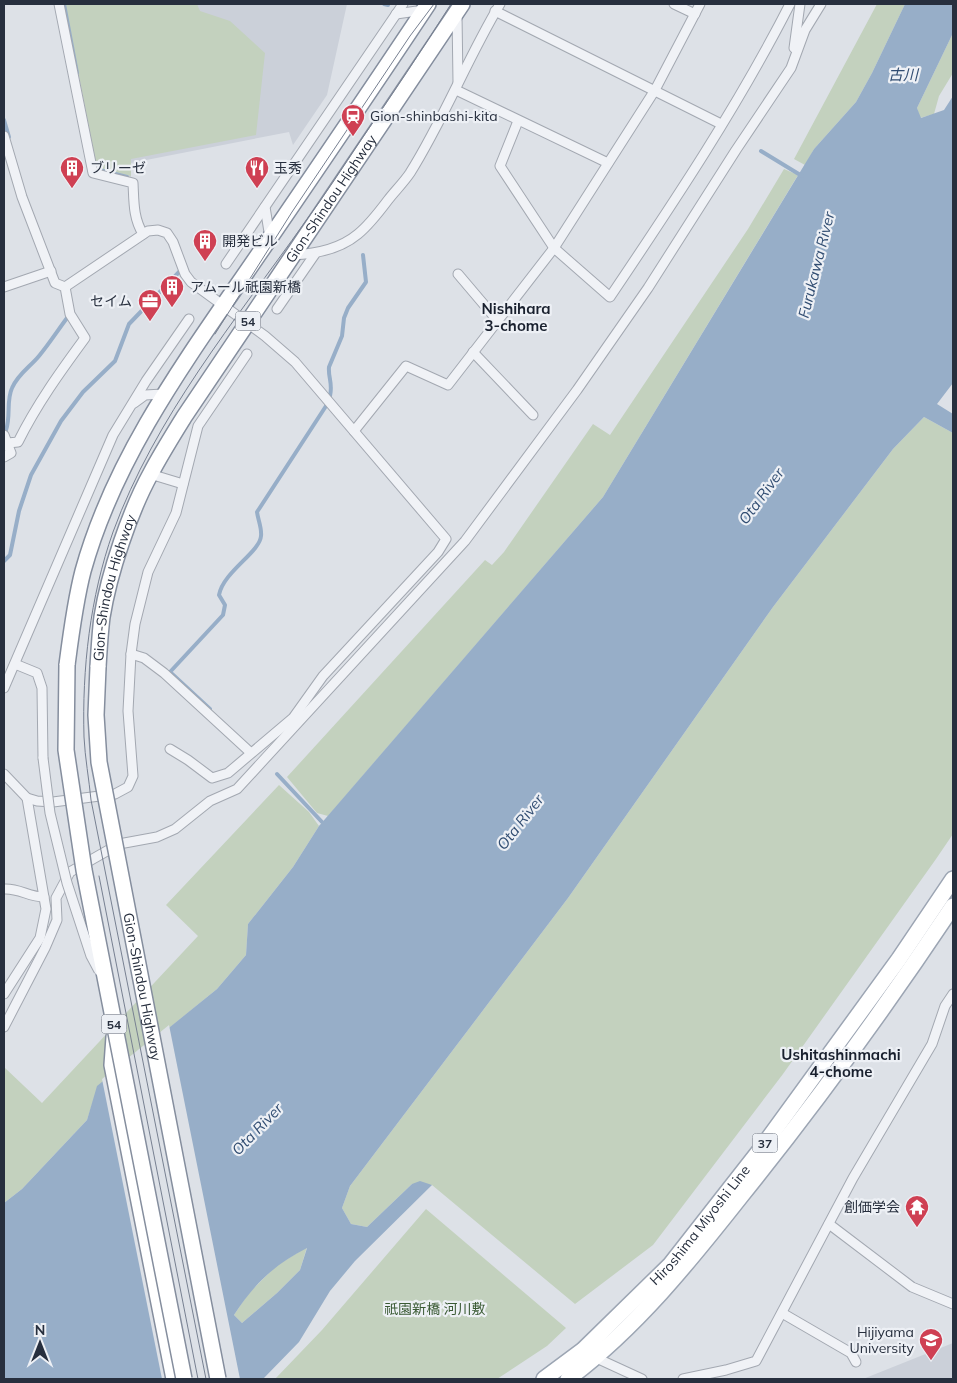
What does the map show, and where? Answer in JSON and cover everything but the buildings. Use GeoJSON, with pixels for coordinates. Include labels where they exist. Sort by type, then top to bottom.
{"type":"FeatureCollection","features":[{"type":"Feature","properties":{"kind":"main road","name":"Gion-Shindou Highway"},"geometry":{"type":"LineString","coordinates":[[184,1379],[84,870],[66,750],[67,665],[76,604],[83,571],[114,485],[163,394],[426,7]]}},
{"type":"Feature","properties":{"kind":"main road","name":"Gion-Shindou Highway"},"geometry":{"type":"LineString","coordinates":[[218,1379],[99,762],[96,714],[102,618],[122,544],[150,474],[184,417],[247,322],[460,8]]}},
{"type":"Feature","properties":{"kind":"main road","name":"Hiroshima Miyoshi Line"},"geometry":{"type":"LineString","coordinates":[[544,1379],[583,1350],[670,1264],[760,1150],[899,959],[953,879]]}},
{"type":"Feature","properties":{"kind":"main road","name":"Hiroshima Miyoshi Line"},"geometry":{"type":"LineString","coordinates":[[576,1377],[678,1275],[766,1165],[906,976],[953,906]]}},
{"type":"Feature","properties":{"kind":"main road","name":"Gion-Shindou Highway"},"geometry":{"type":"LineString","coordinates":[[115,1026],[112,1065],[174,1379]]}},
{"type":"Feature","properties":{"kind":"street"},"geometry":{"type":"LineString","coordinates":[[59,4],[93,173],[133,182],[137,226],[143,234]]}},
{"type":"Feature","properties":{"kind":"street"},"geometry":{"type":"LineString","coordinates":[[226,264],[402,4]]}},
{"type":"Feature","properties":{"kind":"street"},"geometry":{"type":"LineString","coordinates":[[674,4],[695,14]]}},
{"type":"Feature","properties":{"kind":"street"},"geometry":{"type":"LineString","coordinates":[[354,431],[406,366],[448,385],[554,248],[655,90],[700,4]]}},
{"type":"Feature","properties":{"kind":"street"},"geometry":{"type":"LineString","coordinates":[[518,121],[500,166],[554,248],[610,297],[668,211],[722,124],[774,37],[790,4]]}},
{"type":"Feature","properties":{"kind":"street"},"geometry":{"type":"LineString","coordinates":[[791,68],[800,4]]}},
{"type":"Feature","properties":{"kind":"street"},"geometry":{"type":"LineString","coordinates":[[4,1028],[46,948],[57,920],[56,898],[70,872],[119,844],[157,838],[175,829],[210,801],[237,788],[465,541],[577,390],[637,304],[791,68],[804,30],[821,4]]}},
{"type":"Feature","properties":{"kind":"street"},"geometry":{"type":"LineString","coordinates":[[396,14],[426,7]]}},
{"type":"Feature","properties":{"kind":"street"},"geometry":{"type":"LineString","coordinates":[[457,87],[460,8]]}},
{"type":"Feature","properties":{"kind":"street"},"geometry":{"type":"LineString","coordinates":[[293,255],[315,254],[341,245],[358,235],[377,214],[409,174],[457,87],[497,8],[722,124]]}},
{"type":"Feature","properties":{"kind":"street"},"geometry":{"type":"LineString","coordinates":[[457,87],[518,121],[608,163]]}},
{"type":"Feature","properties":{"kind":"street"},"geometry":{"type":"LineString","coordinates":[[4,136],[22,197],[50,271],[55,283],[65,287]]}},
{"type":"Feature","properties":{"kind":"street"},"geometry":{"type":"LineString","coordinates":[[265,207],[270,238]]}},
{"type":"Feature","properties":{"kind":"street"},"geometry":{"type":"LineString","coordinates":[[65,287],[143,234],[153,230],[168,233],[188,278],[247,322],[295,362],[446,538],[438,552],[323,676],[293,718],[228,772],[212,778],[188,760],[170,750]]}},
{"type":"Feature","properties":{"kind":"street"},"geometry":{"type":"LineString","coordinates":[[277,309],[315,254]]}},
{"type":"Feature","properties":{"kind":"street"},"geometry":{"type":"LineString","coordinates":[[4,287],[50,271]]}},
{"type":"Feature","properties":{"kind":"street"},"geometry":{"type":"LineString","coordinates":[[458,274],[497,320]]}},
{"type":"Feature","properties":{"kind":"street"},"geometry":{"type":"LineString","coordinates":[[6,439],[18,442],[33,411],[85,338],[70,314],[65,287]]}},
{"type":"Feature","properties":{"kind":"street"},"geometry":{"type":"LineString","coordinates":[[4,688],[113,435],[130,406],[189,319]]}},
{"type":"Feature","properties":{"kind":"street"},"geometry":{"type":"LineString","coordinates":[[473,352],[533,415]]}},
{"type":"Feature","properties":{"kind":"street"},"geometry":{"type":"LineString","coordinates":[[27,798],[53,802],[115,794],[128,787],[134,776],[128,711],[135,624],[148,572],[176,513],[198,426],[247,354]]}},
{"type":"Feature","properties":{"kind":"street"},"geometry":{"type":"LineString","coordinates":[[130,406],[145,395],[163,394]]}},
{"type":"Feature","properties":{"kind":"street"},"geometry":{"type":"LineString","coordinates":[[4,457],[11,453],[6,439]]}},
{"type":"Feature","properties":{"kind":"street"},"geometry":{"type":"LineString","coordinates":[[150,474],[184,484]]}},
{"type":"Feature","properties":{"kind":"street"},"geometry":{"type":"LineString","coordinates":[[132,654],[144,658],[164,673],[251,753]]}},
{"type":"Feature","properties":{"kind":"street"},"geometry":{"type":"LineString","coordinates":[[15,664],[37,673],[42,688],[43,758],[50,813],[67,883],[92,956],[107,987]]}},
{"type":"Feature","properties":{"kind":"street"},"geometry":{"type":"LineString","coordinates":[[4,774],[27,798],[46,908],[40,938],[4,994]]}},
{"type":"Feature","properties":{"kind":"street"},"geometry":{"type":"LineString","coordinates":[[4,889],[14,888],[34,897],[44,897]]}},
{"type":"Feature","properties":{"kind":"street"},"geometry":{"type":"LineString","coordinates":[[684,1379],[756,1361],[853,1178],[932,1044],[945,1006],[953,994]]}},
{"type":"Feature","properties":{"kind":"street"},"geometry":{"type":"LineString","coordinates":[[829,1224],[912,1287],[953,1304]]}},
{"type":"Feature","properties":{"kind":"street"},"geometry":{"type":"LineString","coordinates":[[782,1313],[851,1353],[856,1362]]}},
{"type":"Feature","properties":{"kind":"street"},"geometry":{"type":"LineString","coordinates":[[583,1350],[642,1379]]}},
{"type":"Feature","properties":{"kind":"shaded area"},"geometry":{"type":"Polygon","coordinates":[[[65,4],[347,4],[327,95],[293,145],[289,132],[131,163],[131,177],[97,168],[65,4]]]}},
{"type":"Feature","properties":{"kind":"shaded area","name":"Hijiyama University"},"geometry":{"type":"Polygon","coordinates":[[[953,1343],[953,1379],[863,1379],[953,1343]]]}},
{"type":"Feature","properties":{"kind":"green space"},"geometry":{"type":"Polygon","coordinates":[[[65,4],[197,4],[200,11],[230,21],[265,53],[256,135],[131,159],[131,176],[97,168],[65,4]]]}},
{"type":"Feature","properties":{"kind":"green space"},"geometry":{"type":"Polygon","coordinates":[[[877,4],[905,4],[856,102],[814,149],[805,165],[794,159],[877,4]]]}},
{"type":"Feature","properties":{"kind":"green space"},"geometry":{"type":"Polygon","coordinates":[[[953,33],[953,73],[939,96],[934,114],[920,118],[917,108],[953,33]]]}},
{"type":"Feature","properties":{"kind":"green space"},"geometry":{"type":"Polygon","coordinates":[[[784,169],[798,175],[603,497],[328,816],[317,813],[287,777],[485,560],[492,565],[504,552],[593,424],[610,435],[748,229],[784,169]]]}},
{"type":"Feature","properties":{"kind":"green space"},"geometry":{"type":"Polygon","coordinates":[[[924,417],[953,433],[953,834],[936,859],[783,1074],[653,1245],[575,1304],[432,1185],[412,1184],[367,1227],[351,1224],[342,1208],[350,1186],[568,898],[773,607],[893,449],[924,417]]]}},
{"type":"Feature","properties":{"kind":"green space"},"geometry":{"type":"Polygon","coordinates":[[[279,785],[309,812],[319,826],[293,867],[248,924],[246,955],[217,989],[98,1086],[87,1120],[22,1189],[4,1203],[4,1067],[42,1103],[198,936],[166,905],[279,785]]]}},
{"type":"Feature","properties":{"kind":"green space","name":"祇園新橋 河川敷"},"geometry":{"type":"Polygon","coordinates":[[[426,1209],[566,1328],[547,1346],[497,1379],[275,1379],[322,1330],[426,1209]]]}},
{"type":"Feature","properties":{"kind":"green space"},"geometry":{"type":"Polygon","coordinates":[[[307,1247],[300,1270],[242,1323],[234,1315],[248,1294],[276,1266],[307,1247]]]}},
{"type":"Feature","properties":{"kind":"water"},"geometry":{"type":"Polygon","coordinates":[[[905,4],[953,4],[953,33],[917,108],[921,118],[944,110],[953,96],[953,383],[937,404],[953,414],[953,433],[924,417],[893,449],[773,607],[568,898],[350,1186],[342,1208],[351,1224],[367,1227],[412,1184],[420,1181],[432,1185],[355,1261],[330,1291],[299,1342],[263,1379],[198,1379],[199,1377],[163,1379],[4,1379],[4,1203],[22,1189],[87,1120],[97,1086],[217,989],[246,955],[248,924],[293,867],[319,826],[603,497],[814,149],[856,102],[905,4]],[[307,1248],[295,1254],[266,1276],[249,1294],[234,1315],[242,1323],[300,1270],[307,1248]]]}},
{"type":"Feature","properties":{"kind":"pier"},"geometry":{"type":"Polygon","coordinates":[[[169,1025],[240,1379],[195,1379],[170,1375],[166,1379],[162,1379],[102,1079],[169,1025]]]}},
{"type":"Feature","properties":{"kind":"waterway"},"geometry":{"type":"LineString","coordinates":[[64,4],[77,73]]}},
{"type":"Feature","properties":{"kind":"waterway"},"geometry":{"type":"LineString","coordinates":[[384,4],[388,5]]}},
{"type":"Feature","properties":{"kind":"waterway"},"geometry":{"type":"LineString","coordinates":[[4,120],[9,137]]}},
{"type":"Feature","properties":{"kind":"waterway"},"geometry":{"type":"LineString","coordinates":[[761,151],[802,176]]}},
{"type":"Feature","properties":{"kind":"waterway"},"geometry":{"type":"LineString","coordinates":[[95,165],[96,169],[127,177]]}},
{"type":"Feature","properties":{"kind":"waterway"},"geometry":{"type":"LineString","coordinates":[[330,396],[329,367],[342,336],[344,318],[348,308],[366,282],[363,255]]}},
{"type":"Feature","properties":{"kind":"waterway"},"geometry":{"type":"LineString","coordinates":[[4,561],[10,555],[19,511],[31,475],[61,421],[83,392],[115,361],[129,324],[180,271]]}},
{"type":"Feature","properties":{"kind":"waterway"},"geometry":{"type":"LineString","coordinates":[[6,430],[9,398],[15,383],[36,360],[67,318]]}},
{"type":"Feature","properties":{"kind":"waterway"},"geometry":{"type":"LineString","coordinates":[[210,709],[170,672],[223,615],[225,605],[219,595],[222,587],[227,578],[255,549],[261,536],[257,512],[326,406]]}},
{"type":"Feature","properties":{"kind":"waterway"},"geometry":{"type":"LineString","coordinates":[[277,774],[322,822]]}},
{"type":"Feature","properties":{"kind":"tram line"},"geometry":{"type":"LineString","coordinates":[[215,334],[292,212],[410,36],[434,4]]}},
{"type":"Feature","properties":{"kind":"tram line"},"geometry":{"type":"LineString","coordinates":[[206,1379],[91,800],[85,745],[84,685],[93,607],[105,557],[130,490],[174,409],[198,371],[327,191],[451,4]]}},
{"type":"Feature","properties":{"kind":"tram line"},"geometry":{"type":"LineString","coordinates":[[99,876],[198,1379]]}},
{"type":"Feature","properties":{"kind":"place","name":"Gion-shinbashi-kita"},"geometry":{"type":"Point","coordinates":[353,137]}},
{"type":"Feature","properties":{"kind":"place","name":"ブリーゼ"},"geometry":{"type":"Point","coordinates":[72,189]}},
{"type":"Feature","properties":{"kind":"place","name":"玉秀"},"geometry":{"type":"Point","coordinates":[257,189]}},
{"type":"Feature","properties":{"kind":"place","name":"開発ビル"},"geometry":{"type":"Point","coordinates":[205,262]}},
{"type":"Feature","properties":{"kind":"place","name":"アムール祇園新橋"},"geometry":{"type":"Point","coordinates":[172,308]}},
{"type":"Feature","properties":{"kind":"place","name":"セイム"},"geometry":{"type":"Point","coordinates":[150,322]}},
{"type":"Feature","properties":{"kind":"place","name":"創価学会"},"geometry":{"type":"Point","coordinates":[917,1228]}},
{"type":"Feature","properties":{"kind":"place","name":"Hijiyama University"},"geometry":{"type":"Point","coordinates":[931,1361]}},
{"type":"Feature","properties":{"kind":"district","name":"Nishihara 3-chome"},"geometry":{"type":"Point","coordinates":[516,316]}},
{"type":"Feature","properties":{"kind":"district","name":"Ushitashinmachi 4-chome"},"geometry":{"type":"Point","coordinates":[841,1062]}},
{"type":"Feature","properties":{"kind":"water label","name":"古川"},"geometry":{"type":"Point","coordinates":[903,74]}},
{"type":"Feature","properties":{"kind":"water label","name":"Furukawa River"},"geometry":{"type":"Point","coordinates":[816,265]}},
{"type":"Feature","properties":{"kind":"water label","name":"Ota River"},"geometry":{"type":"Point","coordinates":[761,496]}},
{"type":"Feature","properties":{"kind":"water label","name":"Ota River"},"geometry":{"type":"Point","coordinates":[520,822]}},
{"type":"Feature","properties":{"kind":"water label","name":"Ota River"},"geometry":{"type":"Point","coordinates":[257,1129]}}]}
